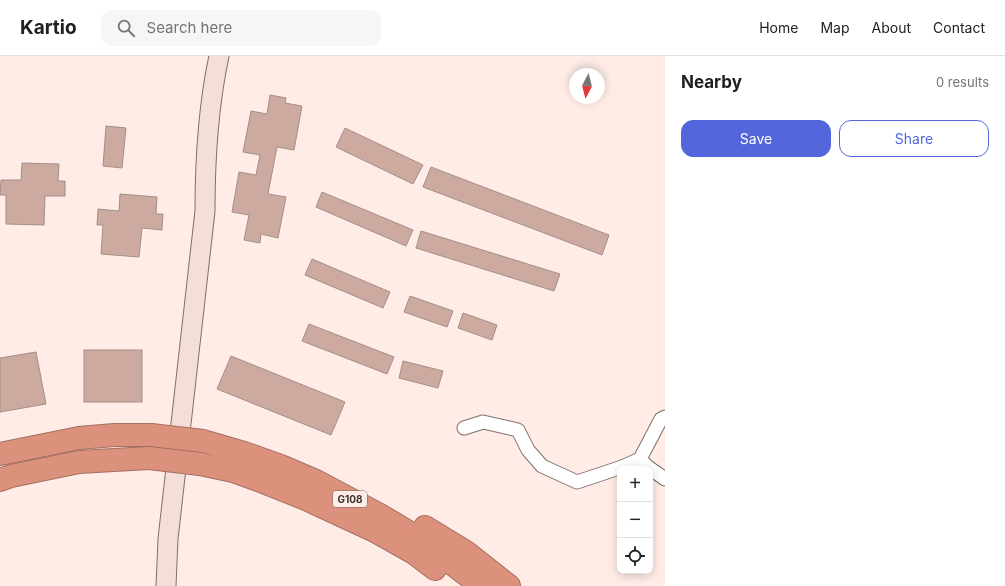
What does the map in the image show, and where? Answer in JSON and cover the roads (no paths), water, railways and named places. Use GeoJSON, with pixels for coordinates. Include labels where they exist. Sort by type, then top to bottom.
{"type":"FeatureCollection","features":[{"type":"Feature","properties":{"kind":"highway","name":"G108"},"geometry":{"type":"LineString","coordinates":[[0,454],[79,438],[114,435],[151,435],[203,441],[281,466],[316,481],[380,515],[420,539],[481,586]]}},
{"type":"Feature","properties":{"kind":"highway","name":"G108"},"geometry":{"type":"LineString","coordinates":[[0,480],[12,476],[79,462],[148,458],[200,464],[258,480],[374,530],[414,553],[456,586]]}},
{"type":"Feature","properties":{"kind":"highway"},"geometry":{"type":"LineString","coordinates":[[316,481],[390,506],[466,552],[509,586]]}},
{"type":"Feature","properties":{"kind":"highway"},"geometry":{"type":"LineString","coordinates":[[337,514],[434,586]]}},
{"type":"Feature","properties":{"kind":"street"},"geometry":{"type":"LineString","coordinates":[[166,586],[169,531],[205,211],[207,138],[211,102],[219,56]]}},
{"type":"Feature","properties":{"kind":"street"},"geometry":{"type":"LineString","coordinates":[[464,428],[483,422],[518,430],[528,450],[542,466],[577,482],[622,467],[640,459],[661,418],[665,417]]}},
{"type":"Feature","properties":{"kind":"street"},"geometry":{"type":"LineString","coordinates":[[640,459],[648,467],[665,479]]}}]}
